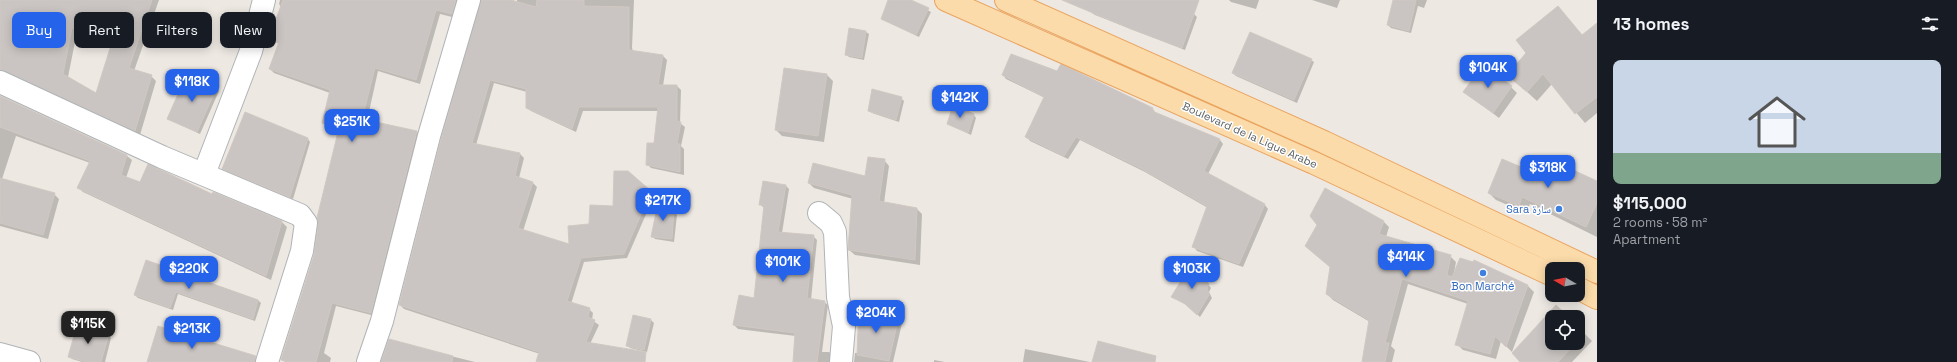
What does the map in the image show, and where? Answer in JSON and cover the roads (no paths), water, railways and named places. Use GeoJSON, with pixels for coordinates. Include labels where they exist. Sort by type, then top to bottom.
{"type":"FeatureCollection","features":[{"type":"Feature","properties":{"kind":"main road","name":"Boulevard de la Ligue Arabe"},"geometry":{"type":"LineString","coordinates":[[947,0],[1314,163],[1545,272]]}},
{"type":"Feature","properties":{"kind":"main road","name":"Boulevard de la Ligue Arabe"},"geometry":{"type":"LineString","coordinates":[[1006,0],[1324,142],[1562,262]]}},
{"type":"Feature","properties":{"kind":"main road"},"geometry":{"type":"LineString","coordinates":[[1115,75],[1124,54]]}},
{"type":"Feature","properties":{"kind":"main road"},"geometry":{"type":"LineString","coordinates":[[1314,163],[1324,142]]}},
{"type":"Feature","properties":{"kind":"main road","name":"Boulevard de la Ligue Arabe"},"geometry":{"type":"LineString","coordinates":[[1585,269],[1597,272]]}},
{"type":"Feature","properties":{"kind":"main road"},"geometry":{"type":"LineString","coordinates":[[1585,292],[1597,298]]}},
{"type":"Feature","properties":{"kind":"street"},"geometry":{"type":"LineString","coordinates":[[204,174],[251,51],[264,0]]}},
{"type":"Feature","properties":{"kind":"street"},"geometry":{"type":"LineString","coordinates":[[368,362],[382,321],[429,136],[469,0]]}},
{"type":"Feature","properties":{"kind":"street"},"geometry":{"type":"LineString","coordinates":[[0,82],[204,174],[294,211],[300,215],[306,223],[302,251],[267,362]]}},
{"type":"Feature","properties":{"kind":"street"},"geometry":{"type":"LineString","coordinates":[[818,213],[831,223],[835,232],[838,297],[844,326],[841,362]]}},
{"type":"Feature","properties":{"kind":"street"},"geometry":{"type":"LineString","coordinates":[[0,354],[29,362]]}},
{"type":"Feature","properties":{"kind":"place","name":"Sara سارة"},"geometry":{"type":"Point","coordinates":[1559,209]}},
{"type":"Feature","properties":{"kind":"place","name":"Bon Marché"},"geometry":{"type":"Point","coordinates":[1483,273]}}]}
